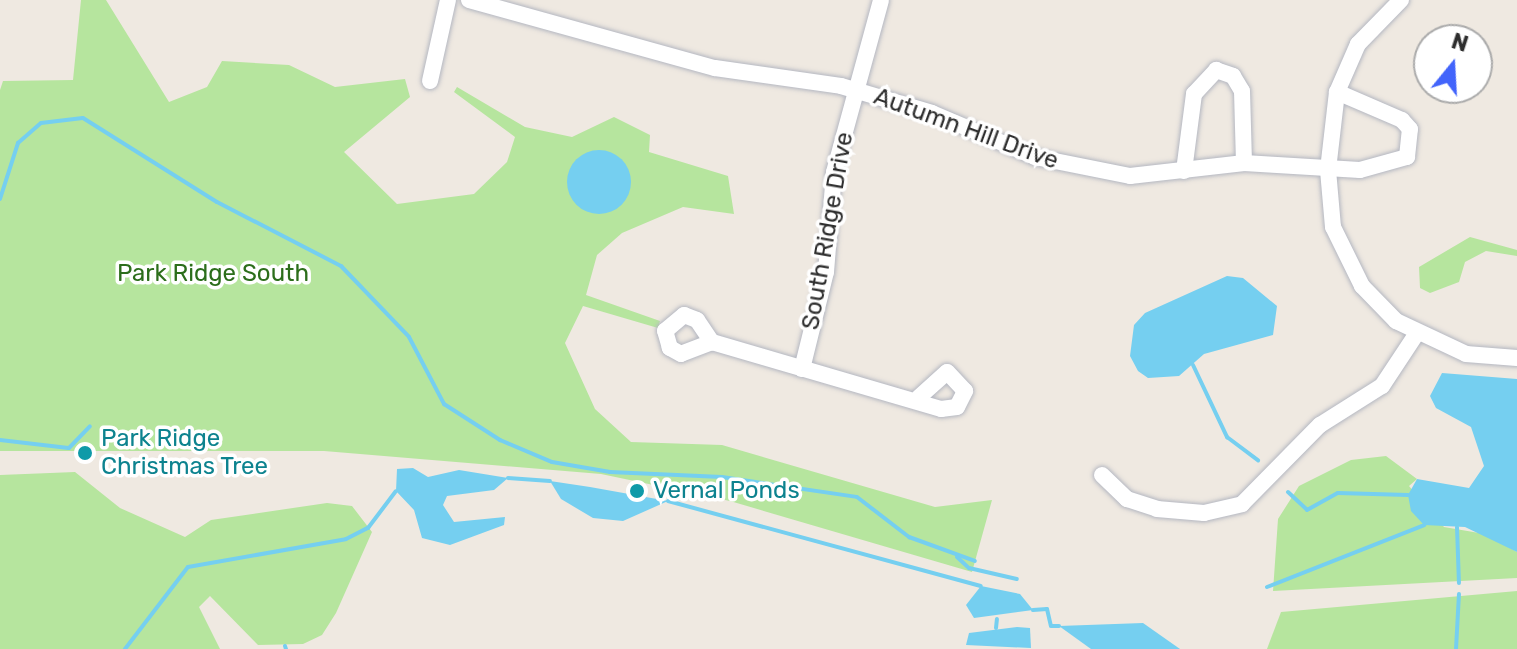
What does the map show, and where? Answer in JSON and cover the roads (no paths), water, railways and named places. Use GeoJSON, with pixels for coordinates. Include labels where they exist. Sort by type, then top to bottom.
{"type":"FeatureCollection","features":[{"type":"Feature","properties":{"kind":"street"},"geometry":{"type":"LineString","coordinates":[[430,81],[448,0]]}},
{"type":"Feature","properties":{"kind":"street","name":"Autumn Hill Drive"},"geometry":{"type":"LineString","coordinates":[[469,0],[715,68],[856,90],[1070,166],[1130,176],[1244,163],[1328,170],[1386,166],[1407,157],[1412,146],[1402,120],[1337,92]]}},
{"type":"Feature","properties":{"kind":"street","name":"South Ridge Drive"},"geometry":{"type":"LineString","coordinates":[[802,369],[826,272],[834,172],[881,0]]}},
{"type":"Feature","properties":{"kind":"street"},"geometry":{"type":"LineString","coordinates":[[1401,0],[1358,44],[1337,92],[1328,170],[1333,227],[1347,264],[1396,321],[1466,354],[1517,358]]}},
{"type":"Feature","properties":{"kind":"street"},"geometry":{"type":"LineString","coordinates":[[1184,171],[1194,94],[1216,70],[1233,76],[1242,91],[1244,163]]}},
{"type":"Feature","properties":{"kind":"street"},"geometry":{"type":"LineString","coordinates":[[1102,475],[1127,499],[1157,509],[1204,513],[1242,504],[1320,425],[1382,386],[1417,333]]}},
{"type":"Feature","properties":{"kind":"street"},"geometry":{"type":"LineString","coordinates":[[712,342],[802,369],[919,397]]}},
{"type":"Feature","properties":{"kind":"water"},"geometry":{"type":"Polygon","coordinates":[[[599,150],[617,156],[625,164],[631,182],[625,200],[617,208],[599,214],[581,208],[573,200],[567,182],[573,164],[581,156],[599,150]]]}},
{"type":"Feature","properties":{"kind":"water"},"geometry":{"type":"Polygon","coordinates":[[[1227,276],[1243,278],[1277,306],[1273,335],[1204,354],[1179,376],[1148,378],[1138,371],[1130,356],[1134,325],[1145,313],[1227,276]]]}},
{"type":"Feature","properties":{"kind":"water"},"geometry":{"type":"Polygon","coordinates":[[[1442,373],[1517,379],[1517,552],[1465,527],[1424,525],[1411,511],[1408,495],[1417,479],[1469,488],[1484,466],[1471,427],[1436,408],[1430,396],[1442,373]]]}},
{"type":"Feature","properties":{"kind":"water"},"geometry":{"type":"Polygon","coordinates":[[[413,468],[428,477],[459,470],[508,478],[494,490],[447,496],[443,505],[454,522],[505,517],[504,525],[450,545],[422,538],[414,510],[396,491],[397,469],[413,468]]]}},
{"type":"Feature","properties":{"kind":"water"},"geometry":{"type":"Polygon","coordinates":[[[550,481],[668,501],[623,521],[593,518],[561,499],[550,481]]]}},
{"type":"Feature","properties":{"kind":"water"},"geometry":{"type":"Polygon","coordinates":[[[981,586],[1020,594],[1033,610],[974,618],[966,605],[981,586]]]}},
{"type":"Feature","properties":{"kind":"water"},"geometry":{"type":"Polygon","coordinates":[[[1143,623],[1180,649],[1091,649],[1059,626],[1143,623]]]}},
{"type":"Feature","properties":{"kind":"water"},"geometry":{"type":"Polygon","coordinates":[[[1030,628],[1031,648],[966,645],[969,633],[1030,628]]]}},
{"type":"Feature","properties":{"kind":"waterway"},"geometry":{"type":"LineString","coordinates":[[0,199],[18,143],[41,123],[83,118],[217,202],[341,266],[409,337],[444,404],[500,440],[552,462],[610,472],[722,477],[857,497],[909,537],[975,561]]}},
{"type":"Feature","properties":{"kind":"waterway"},"geometry":{"type":"LineString","coordinates":[[1193,365],[1227,437],[1258,460]]}},
{"type":"Feature","properties":{"kind":"waterway"},"geometry":{"type":"LineString","coordinates":[[0,440],[69,448],[90,426]]}},
{"type":"Feature","properties":{"kind":"waterway"},"geometry":{"type":"LineString","coordinates":[[508,478],[550,481]]}},
{"type":"Feature","properties":{"kind":"waterway"},"geometry":{"type":"LineString","coordinates":[[125,649],[188,567],[346,539],[368,528],[396,491]]}},
{"type":"Feature","properties":{"kind":"waterway"},"geometry":{"type":"LineString","coordinates":[[1288,492],[1307,510],[1338,493],[1408,495]]}},
{"type":"Feature","properties":{"kind":"waterway"},"geometry":{"type":"LineString","coordinates":[[668,501],[981,586]]}},
{"type":"Feature","properties":{"kind":"waterway"},"geometry":{"type":"LineString","coordinates":[[1267,587],[1424,525]]}},
{"type":"Feature","properties":{"kind":"waterway"},"geometry":{"type":"LineString","coordinates":[[1457,527],[1459,583]]}},
{"type":"Feature","properties":{"kind":"waterway"},"geometry":{"type":"LineString","coordinates":[[957,557],[969,568],[1017,579]]}},
{"type":"Feature","properties":{"kind":"waterway"},"geometry":{"type":"LineString","coordinates":[[1456,649],[1459,594]]}},
{"type":"Feature","properties":{"kind":"waterway"},"geometry":{"type":"LineString","coordinates":[[1033,610],[1047,609],[1051,626],[1059,626]]}},
{"type":"Feature","properties":{"kind":"waterway"},"geometry":{"type":"LineString","coordinates":[[996,628],[997,619]]}},
{"type":"Feature","properties":{"kind":"place","name":"Park Ridge Christmas Tree"},"geometry":{"type":"Point","coordinates":[85,453]}},
{"type":"Feature","properties":{"kind":"place","name":"Vernal Ponds"},"geometry":{"type":"Point","coordinates":[637,491]}},
{"type":"Feature","properties":{"kind":"park label","name":"Park Ridge South"},"geometry":{"type":"Point","coordinates":[213,274]}}]}
